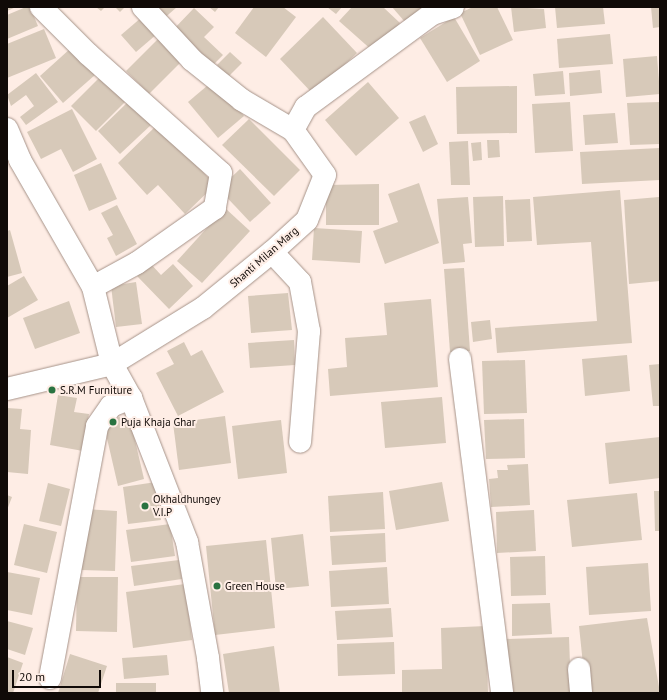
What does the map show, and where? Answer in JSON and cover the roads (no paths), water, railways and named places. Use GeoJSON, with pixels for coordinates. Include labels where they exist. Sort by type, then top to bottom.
{"type":"FeatureCollection","features":[{"type":"Feature","properties":{"kind":"street"},"geometry":{"type":"LineString","coordinates":[[41,7],[88,54],[221,173],[215,208],[137,263],[93,287]]}},
{"type":"Feature","properties":{"kind":"street"},"geometry":{"type":"LineString","coordinates":[[143,7],[192,60],[242,100],[293,130],[306,107],[432,14],[453,7]]}},
{"type":"Feature","properties":{"kind":"street"},"geometry":{"type":"LineString","coordinates":[[7,129],[20,160],[93,287],[112,364],[131,398],[187,542],[208,658],[212,693]]}},
{"type":"Feature","properties":{"kind":"street","name":"Shanti Milan Marg"},"geometry":{"type":"LineString","coordinates":[[7,390],[112,364],[203,308],[272,252],[307,220],[325,174],[293,130]]}},
{"type":"Feature","properties":{"kind":"street"},"geometry":{"type":"LineString","coordinates":[[272,252],[300,282],[310,331],[300,442]]}},
{"type":"Feature","properties":{"kind":"street"},"geometry":{"type":"LineString","coordinates":[[460,359],[502,693]]}},
{"type":"Feature","properties":{"kind":"street"},"geometry":{"type":"LineString","coordinates":[[50,678],[97,426],[111,406],[131,398]]}},
{"type":"Feature","properties":{"kind":"street"},"geometry":{"type":"LineString","coordinates":[[579,669],[581,693]]}},
{"type":"Feature","properties":{"kind":"place","name":"S.R.M Furniture"},"geometry":{"type":"Point","coordinates":[52,390]}},
{"type":"Feature","properties":{"kind":"place","name":"Puja Khaja Ghar"},"geometry":{"type":"Point","coordinates":[113,422]}},
{"type":"Feature","properties":{"kind":"place","name":"Okhaldhungey V.I.P"},"geometry":{"type":"Point","coordinates":[145,506]}},
{"type":"Feature","properties":{"kind":"place","name":"Green House"},"geometry":{"type":"Point","coordinates":[217,586]}}]}
